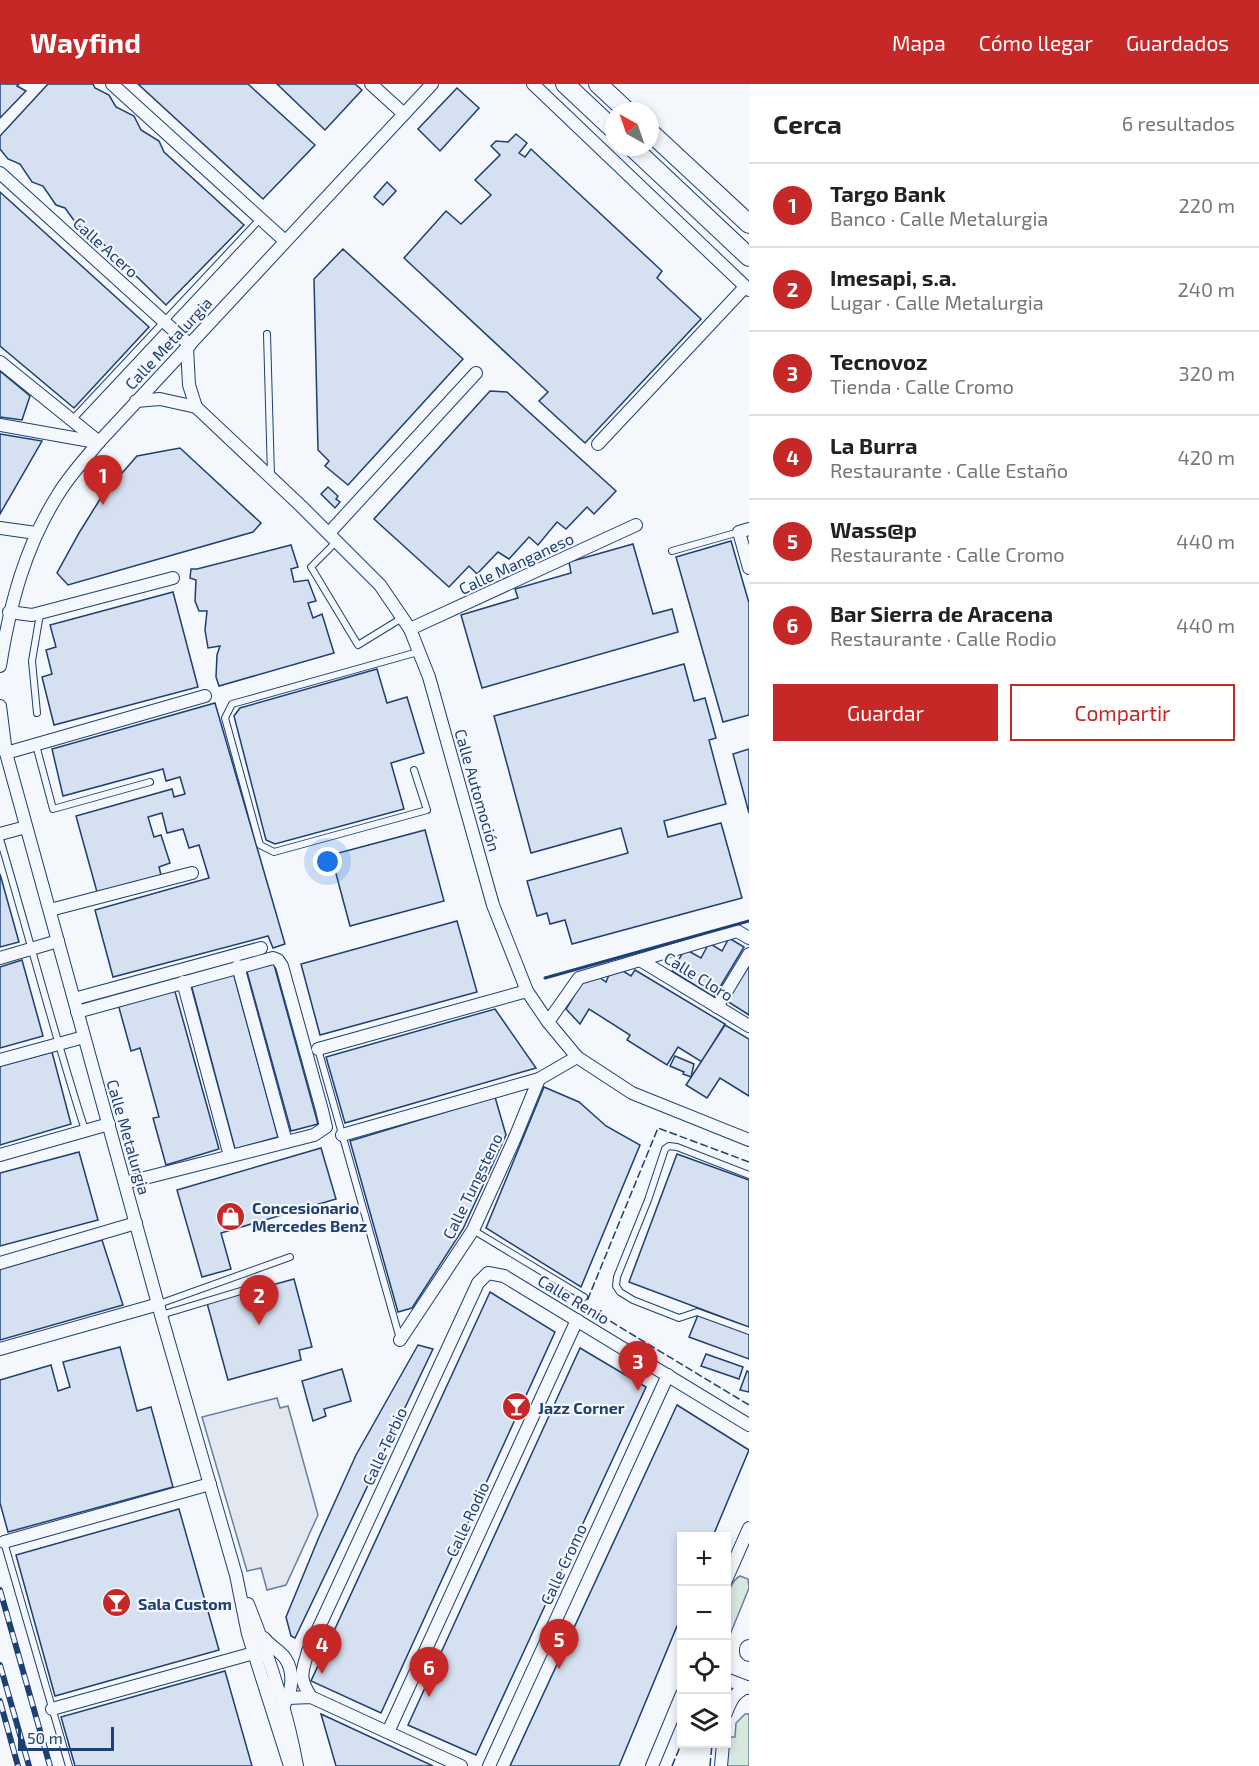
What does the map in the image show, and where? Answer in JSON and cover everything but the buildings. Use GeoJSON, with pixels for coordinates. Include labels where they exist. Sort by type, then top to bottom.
{"type":"FeatureCollection","features":[{"type":"Feature","properties":{"kind":"main road"},"geometry":{"type":"LineString","coordinates":[[565,84],[605,122]]}},
{"type":"Feature","properties":{"kind":"main road"},"geometry":{"type":"LineString","coordinates":[[598,84],[617,102]]}},
{"type":"Feature","properties":{"kind":"main road"},"geometry":{"type":"LineString","coordinates":[[659,140],[749,224]]}},
{"type":"Feature","properties":{"kind":"main road"},"geometry":{"type":"LineString","coordinates":[[642,156],[749,257]]}},
{"type":"Feature","properties":{"kind":"street"},"geometry":{"type":"LineString","coordinates":[[112,84],[285,241]]}},
{"type":"Feature","properties":{"kind":"street"},"geometry":{"type":"LineString","coordinates":[[371,84],[404,114]]}},
{"type":"Feature","properties":{"kind":"street"},"geometry":{"type":"LineString","coordinates":[[533,84],[747,288],[598,444]]}},
{"type":"Feature","properties":{"kind":"street","name":"Calle Metalurgia"},"geometry":{"type":"LineString","coordinates":[[0,666],[2,636],[19,574],[36,533],[59,492],[136,401],[430,85]]}},
{"type":"Feature","properties":{"kind":"street","name":"Calle Acero"},"geometry":{"type":"LineString","coordinates":[[0,173],[188,346]]}},
{"type":"Feature","properties":{"kind":"street"},"geometry":{"type":"LineString","coordinates":[[188,346],[189,385]]}},
{"type":"Feature","properties":{"kind":"street"},"geometry":{"type":"LineString","coordinates":[[0,362],[99,442]]}},
{"type":"Feature","properties":{"kind":"street"},"geometry":{"type":"LineString","coordinates":[[171,365],[179,368],[189,385],[196,407]]}},
{"type":"Feature","properties":{"kind":"street"},"geometry":{"type":"LineString","coordinates":[[333,538],[476,373]]}},
{"type":"Feature","properties":{"kind":"street"},"geometry":{"type":"LineString","coordinates":[[136,401],[160,399],[196,407]]}},
{"type":"Feature","properties":{"kind":"street","name":"Calle Automoción"},"geometry":{"type":"LineString","coordinates":[[196,407],[380,585],[406,624],[429,677],[494,905],[526,991],[548,1022],[578,1057],[632,1093],[749,1140]]}},
{"type":"Feature","properties":{"kind":"street"},"geometry":{"type":"LineString","coordinates":[[0,425],[99,442]]}},
{"type":"Feature","properties":{"kind":"street","name":"Calle Manganeso"},"geometry":{"type":"LineString","coordinates":[[406,624],[636,525]]}},
{"type":"Feature","properties":{"kind":"street"},"geometry":{"type":"LineString","coordinates":[[0,528],[36,533]]}},
{"type":"Feature","properties":{"kind":"street"},"geometry":{"type":"LineString","coordinates":[[744,531],[749,568]]}},
{"type":"Feature","properties":{"kind":"street"},"geometry":{"type":"LineString","coordinates":[[9,612],[32,615],[173,578]]}},
{"type":"Feature","properties":{"kind":"street"},"geometry":{"type":"LineString","coordinates":[[6,753],[206,696]]}},
{"type":"Feature","properties":{"kind":"street","name":"Calle Metalurgia"},"geometry":{"type":"LineString","coordinates":[[0,706],[6,753],[160,1310],[237,1575],[284,1700],[297,1766]]}},
{"type":"Feature","properties":{"kind":"street"},"geometry":{"type":"LineString","coordinates":[[0,834],[26,827]]}},
{"type":"Feature","properties":{"kind":"street"},"geometry":{"type":"LineString","coordinates":[[50,910],[192,873]]}},
{"type":"Feature","properties":{"kind":"street"},"geometry":{"type":"LineString","coordinates":[[640,960],[737,931],[749,938]]}},
{"type":"Feature","properties":{"kind":"street"},"geometry":{"type":"LineString","coordinates":[[0,958],[58,941]]}},
{"type":"Feature","properties":{"kind":"street"},"geometry":{"type":"LineString","coordinates":[[74,999],[261,948]]}},
{"type":"Feature","properties":{"kind":"street"},"geometry":{"type":"LineString","coordinates":[[717,1007],[749,954]]}},
{"type":"Feature","properties":{"kind":"street"},"geometry":{"type":"LineString","coordinates":[[77,1012],[273,958],[278,960],[282,966],[322,1110],[326,1127],[324,1130],[314,1135],[125,1183]]}},
{"type":"Feature","properties":{"kind":"street","name":"Calle Cloro"},"geometry":{"type":"LineString","coordinates":[[548,1022],[579,978],[640,960],[749,1026]]}},
{"type":"Feature","properties":{"kind":"street"},"geometry":{"type":"LineString","coordinates":[[238,966],[286,1142]]}},
{"type":"Feature","properties":{"kind":"street"},"geometry":{"type":"LineString","coordinates":[[183,982],[230,1156]]}},
{"type":"Feature","properties":{"kind":"street"},"geometry":{"type":"LineString","coordinates":[[318,1049],[526,991]]}},
{"type":"Feature","properties":{"kind":"street"},"geometry":{"type":"LineString","coordinates":[[0,1060],[84,1037]]}},
{"type":"Feature","properties":{"kind":"street"},"geometry":{"type":"LineString","coordinates":[[342,1135],[539,1079],[578,1057]]}},
{"type":"Feature","properties":{"kind":"street","name":"Calle Tungsteno"},"geometry":{"type":"LineString","coordinates":[[400,1340],[472,1230],[514,1140],[539,1079]]}},
{"type":"Feature","properties":{"kind":"street"},"geometry":{"type":"LineString","coordinates":[[0,1155],[109,1124]]}},
{"type":"Feature","properties":{"kind":"street"},"geometry":{"type":"LineString","coordinates":[[0,1263],[136,1223]]}},
{"type":"Feature","properties":{"kind":"street","name":"Calle Terbio"},"geometry":{"type":"LineString","coordinates":[[308,1651],[478,1283],[488,1273],[504,1276]]}},
{"type":"Feature","properties":{"kind":"street","name":"Calle Renio"},"geometry":{"type":"LineString","coordinates":[[504,1276],[749,1425]]}},
{"type":"Feature","properties":{"kind":"street"},"geometry":{"type":"LineString","coordinates":[[0,1349],[160,1310]]}},
{"type":"Feature","properties":{"kind":"street","name":"Calle Rodio"},"geometry":{"type":"LineString","coordinates":[[388,1732],[577,1320]]}},
{"type":"Feature","properties":{"kind":"street","name":"Calle Cromo"},"geometry":{"type":"LineString","coordinates":[[489,1766],[668,1375]]}},
{"type":"Feature","properties":{"kind":"street"},"geometry":{"type":"LineString","coordinates":[[4,1542],[210,1484]]}},
{"type":"Feature","properties":{"kind":"street"},"geometry":{"type":"LineString","coordinates":[[731,1570],[748,1534]]}},
{"type":"Feature","properties":{"kind":"street","name":"Calle Metalurgia"},"geometry":{"type":"LineString","coordinates":[[237,1575],[248,1634],[290,1766]]}},
{"type":"Feature","properties":{"kind":"street"},"geometry":{"type":"LineString","coordinates":[[259,1631],[268,1644],[286,1659],[295,1660],[308,1651]]}},
{"type":"Feature","properties":{"kind":"street"},"geometry":{"type":"LineString","coordinates":[[308,1651],[302,1674],[303,1684],[311,1697]]}},
{"type":"Feature","properties":{"kind":"street"},"geometry":{"type":"LineString","coordinates":[[52,1709],[254,1653],[264,1660],[274,1694],[284,1700],[311,1697],[462,1766]]}},
{"type":"Feature","properties":{"kind":"street"},"geometry":{"type":"LineString","coordinates":[[284,1700],[291,1692],[291,1678],[286,1659]]}},
{"type":"Feature","properties":{"kind":"street"},"geometry":{"type":"LineString","coordinates":[[731,1680],[748,1688]]}},
{"type":"Feature","properties":{"kind":"street"},"geometry":{"type":"LineString","coordinates":[[731,1699],[738,1691],[748,1688]]}},
{"type":"Feature","properties":{"kind":"street"},"geometry":{"type":"LineString","coordinates":[[288,1720],[292,1711],[299,1704],[311,1697]]}},
{"type":"Feature","properties":{"kind":"street"},"geometry":{"type":"LineString","coordinates":[[652,1766],[677,1704]]}},
{"type":"Feature","properties":{"kind":"street"},"geometry":{"type":"LineString","coordinates":[[721,1766],[723,1748]]}},
{"type":"Feature","properties":{"kind":"lane"},"geometry":{"type":"LineString","coordinates":[[72,421],[260,219]]}},
{"type":"Feature","properties":{"kind":"lane"},"geometry":{"type":"LineString","coordinates":[[267,334],[270,477]]}},
{"type":"Feature","properties":{"kind":"lane"},"geometry":{"type":"LineString","coordinates":[[672,551],[744,531]]}},
{"type":"Feature","properties":{"kind":"lane"},"geometry":{"type":"LineString","coordinates":[[333,538],[311,567],[358,645],[406,624]]}},
{"type":"Feature","properties":{"kind":"lane"},"geometry":{"type":"LineString","coordinates":[[37,713],[33,661],[40,613]]}},
{"type":"Feature","properties":{"kind":"lane"},"geometry":{"type":"LineString","coordinates":[[414,770],[427,810],[274,852],[260,844],[225,718],[232,704],[418,652]]}},
{"type":"Feature","properties":{"kind":"lane"},"geometry":{"type":"LineString","coordinates":[[36,745],[52,809],[150,782]]}},
{"type":"Feature","properties":{"kind":"lane"},"geometry":{"type":"LineString","coordinates":[[0,839],[33,949],[57,1044],[85,1130]]}},
{"type":"Feature","properties":{"kind":"lane"},"geometry":{"type":"LineString","coordinates":[[318,1049],[400,1340]]}},
{"type":"Feature","properties":{"kind":"lane"},"geometry":{"type":"LineString","coordinates":[[749,1175],[677,1147],[669,1146],[665,1149],[617,1277],[616,1286],[620,1292],[633,1300],[679,1318],[697,1312],[749,1330]]}},
{"type":"Feature","properties":{"kind":"lane"},"geometry":{"type":"LineString","coordinates":[[472,1230],[584,1297]]}},
{"type":"Feature","properties":{"kind":"lane"},"geometry":{"type":"LineString","coordinates":[[160,1310],[290,1257]]}},
{"type":"Feature","properties":{"kind":"lane"},"geometry":{"type":"LineString","coordinates":[[160,1310],[267,1283]]}},
{"type":"Feature","properties":{"kind":"lane"},"geometry":{"type":"LineString","coordinates":[[4,1542],[69,1766]]}},
{"type":"Feature","properties":{"kind":"shaded area"},"geometry":{"type":"Polygon","coordinates":[[[277,1398],[280,1408],[288,1406],[318,1515],[286,1585],[267,1590],[261,1568],[247,1571],[202,1417],[277,1398]]]}},
{"type":"Feature","properties":{"kind":"shaded area"},"geometry":{"type":"Polygon","coordinates":[[[740,1576],[748,1579],[749,1588],[731,1632],[731,1586],[740,1576]]]}},
{"type":"Feature","properties":{"kind":"shaded area"},"geometry":{"type":"Polygon","coordinates":[[[745,1714],[749,1714],[749,1766],[726,1766],[728,1748],[731,1748],[731,1737],[735,1737],[736,1723],[745,1714]]]}},
{"type":"Feature","properties":{"kind":"railway"},"geometry":{"type":"LineString","coordinates":[[0,1590],[50,1766]]}},
{"type":"Feature","properties":{"kind":"railway"},"geometry":{"type":"LineString","coordinates":[[0,1665],[29,1766]]}},
{"type":"Feature","properties":{"kind":"railway"},"geometry":{"type":"LineString","coordinates":[[0,1701],[18,1766]]}},
{"type":"Feature","properties":{"kind":"fence"},"geometry":{"type":"LineString","coordinates":[[749,1162],[658,1128],[585,1306],[749,1405]]}},
{"type":"Feature","properties":{"kind":"fence"},"geometry":{"type":"LineString","coordinates":[[672,1766],[680,1748]]}},
{"type":"Feature","properties":{"kind":"fence"},"geometry":{"type":"LineString","coordinates":[[710,1766],[712,1748]]}},
{"type":"Feature","properties":{"kind":"wall"},"geometry":{"type":"LineString","coordinates":[[545,978],[749,921]]}},
{"type":"Feature","properties":{"kind":"place","name":"Targo Bank"},"geometry":{"type":"Point","coordinates":[103,505]}},
{"type":"Feature","properties":{"kind":"place","name":"Concesionario Mercedes Benz"},"geometry":{"type":"Point","coordinates":[231,1216]}},
{"type":"Feature","properties":{"kind":"place","name":"Imesapi, s.a."},"geometry":{"type":"Point","coordinates":[259,1325]}},
{"type":"Feature","properties":{"kind":"place","name":"Tecnovoz"},"geometry":{"type":"Point","coordinates":[638,1391]}},
{"type":"Feature","properties":{"kind":"place","name":"Jazz Corner"},"geometry":{"type":"Point","coordinates":[517,1407]}},
{"type":"Feature","properties":{"kind":"place","name":"Sala Custom"},"geometry":{"type":"Point","coordinates":[117,1603]}},
{"type":"Feature","properties":{"kind":"place","name":"Wass@p"},"geometry":{"type":"Point","coordinates":[559,1669]}},
{"type":"Feature","properties":{"kind":"place","name":"La Burra"},"geometry":{"type":"Point","coordinates":[322,1674]}},
{"type":"Feature","properties":{"kind":"place","name":"Bar Sierra de Aracena"},"geometry":{"type":"Point","coordinates":[429,1697]}}]}
